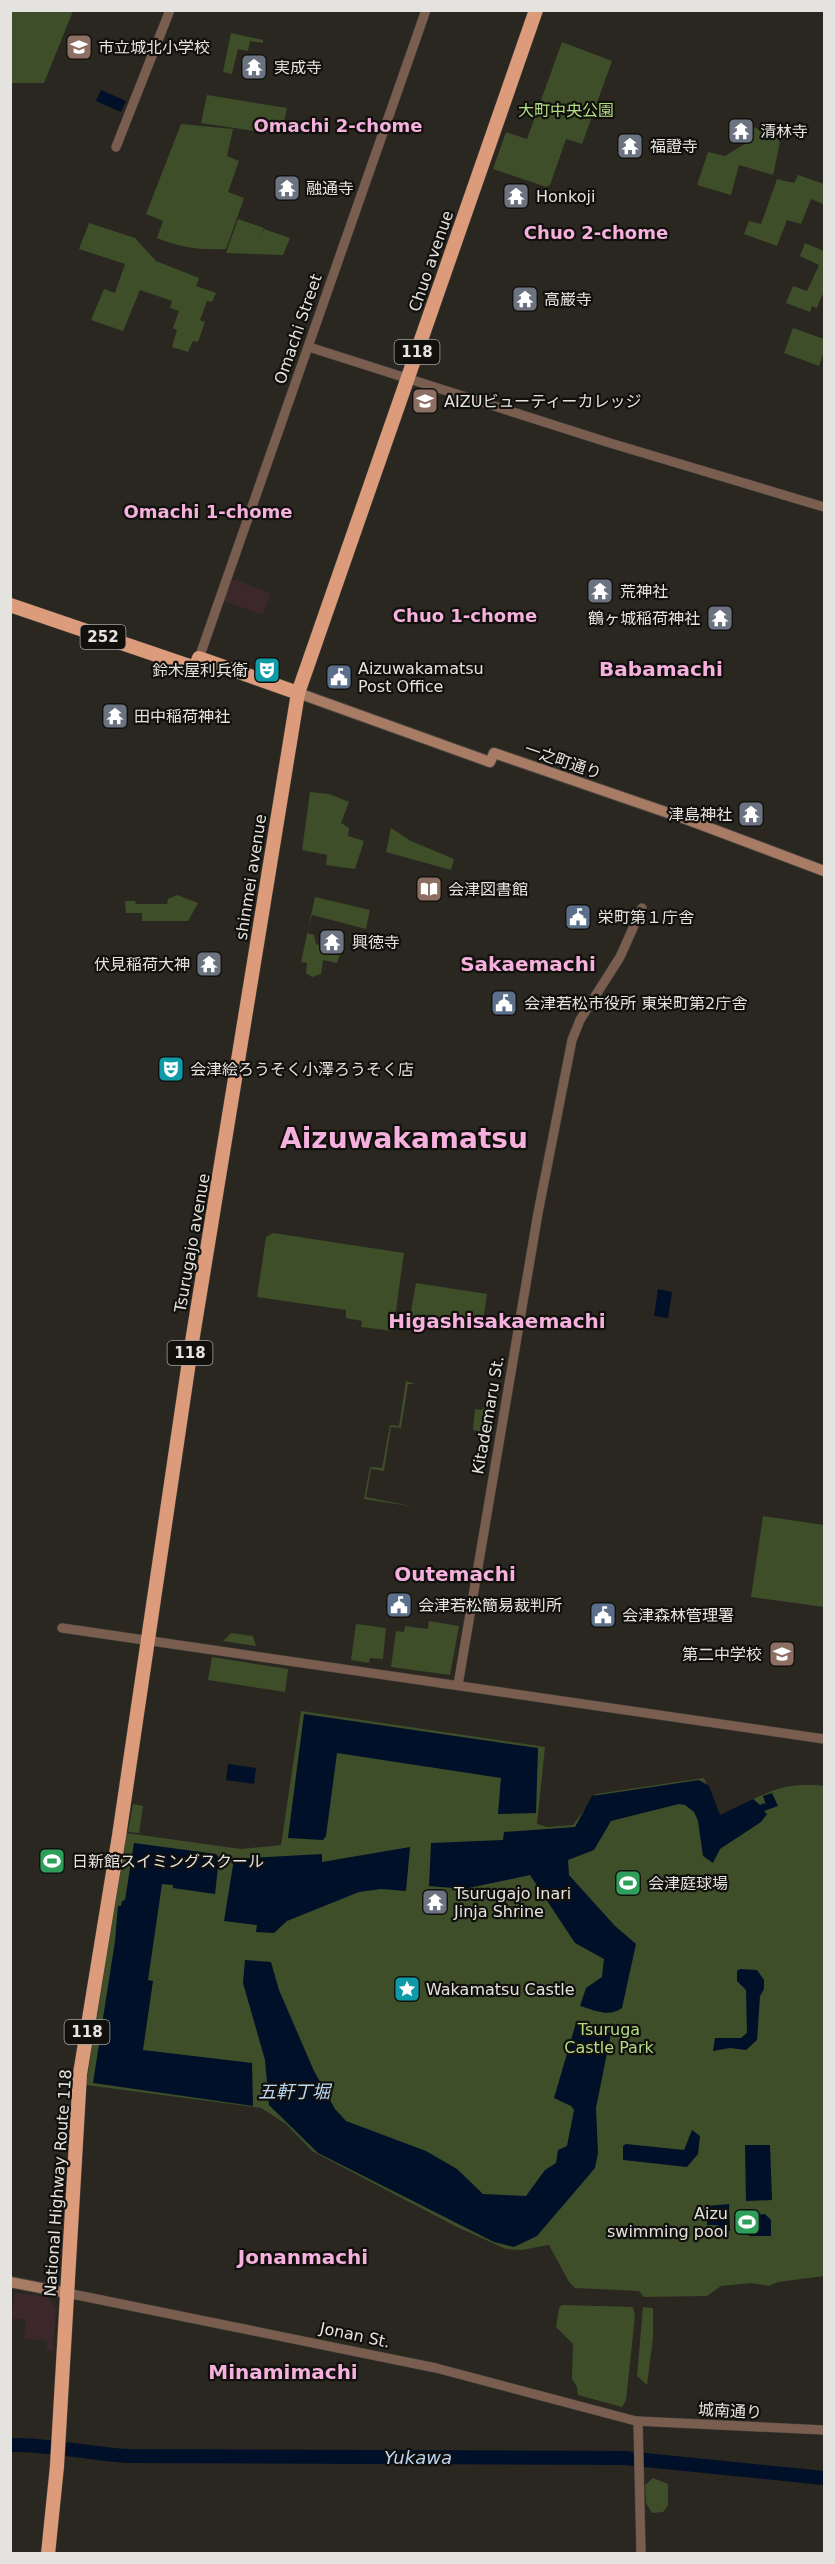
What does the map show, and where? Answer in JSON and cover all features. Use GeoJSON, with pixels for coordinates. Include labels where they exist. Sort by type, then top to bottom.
{"type":"FeatureCollection","features":[{"type":"Feature","properties":{"kind":"highway","name":"Chuo avenue"},"geometry":{"type":"LineString","coordinates":[[298,693],[536,10]]}},
{"type":"Feature","properties":{"kind":"highway","name":"252"},"geometry":{"type":"LineString","coordinates":[[10,605],[298,693]]}},
{"type":"Feature","properties":{"kind":"highway","name":"shinmei avenue"},"geometry":{"type":"LineString","coordinates":[[237,1067],[298,693]]}},
{"type":"Feature","properties":{"kind":"highway","name":"Tsurugajo avenue"},"geometry":{"type":"LineString","coordinates":[[147,1639],[237,1067]]}},
{"type":"Feature","properties":{"kind":"highway","name":"National Highway Route 118"},"geometry":{"type":"LineString","coordinates":[[48,2553],[57,2466],[80,2073],[119,1836],[147,1639]]}},
{"type":"Feature","properties":{"kind":"main road","name":"一之町通り"},"geometry":{"type":"LineString","coordinates":[[298,693],[490,762],[494,753],[683,818],[825,871]]}},
{"type":"Feature","properties":{"kind":"main road"},"geometry":{"type":"LineString","coordinates":[[10,2282],[67,2293]]}},
{"type":"Feature","properties":{"kind":"street"},"geometry":{"type":"LineString","coordinates":[[116,147],[170,10]]}},
{"type":"Feature","properties":{"kind":"street","name":"Omachi Street"},"geometry":{"type":"LineString","coordinates":[[197,663],[426,10]]}},
{"type":"Feature","properties":{"kind":"street"},"geometry":{"type":"LineString","coordinates":[[309,346],[408,379],[825,507]]}},
{"type":"Feature","properties":{"kind":"street","name":"Kitademaru St."},"geometry":{"type":"LineString","coordinates":[[458,1685],[556,1114],[576,1027],[620,957],[642,908]]}},
{"type":"Feature","properties":{"kind":"street"},"geometry":{"type":"LineString","coordinates":[[62,1628],[825,1739]]}},
{"type":"Feature","properties":{"kind":"street","name":"Jonan St."},"geometry":{"type":"LineString","coordinates":[[67,2293],[447,2370],[638,2421]]}},
{"type":"Feature","properties":{"kind":"street"},"geometry":{"type":"LineString","coordinates":[[638,2421],[637,2476],[641,2553]]}},
{"type":"Feature","properties":{"kind":"street","name":"城南通り"},"geometry":{"type":"LineString","coordinates":[[638,2421],[825,2430]]}},
{"type":"Feature","properties":{"kind":"shaded area"},"geometry":{"type":"Polygon","coordinates":[[[235,580],[271,593],[263,615],[224,601],[231,581],[235,580]]]}},
{"type":"Feature","properties":{"kind":"shaded area"},"geometry":{"type":"Polygon","coordinates":[[[15,2292],[47,2297],[56,2308],[53,2351],[47,2350],[47,2341],[24,2338],[26,2320],[11,2318],[15,2292]]]}},
{"type":"Feature","properties":{"kind":"green space"},"geometry":{"type":"Polygon","coordinates":[[[11,10],[73,11],[44,83],[11,83],[11,10]]]}},
{"type":"Feature","properties":{"kind":"green space"},"geometry":{"type":"Polygon","coordinates":[[[231,33],[263,40],[263,43],[250,41],[248,51],[238,49],[232,74],[223,72],[231,33]]]}},
{"type":"Feature","properties":{"kind":"green space","name":"大町中央公園"},"geometry":{"type":"Polygon","coordinates":[[[562,42],[612,61],[582,144],[566,139],[550,185],[546,187],[493,169],[506,132],[527,139],[562,42]]]}},
{"type":"Feature","properties":{"kind":"green space"},"geometry":{"type":"Polygon","coordinates":[[[207,95],[287,108],[281,135],[201,123],[207,95]]]}},
{"type":"Feature","properties":{"kind":"green space"},"geometry":{"type":"Polygon","coordinates":[[[181,124],[233,129],[227,156],[239,161],[228,192],[244,198],[226,249],[191,248],[157,238],[163,221],[146,214],[181,124]]]}},
{"type":"Feature","properties":{"kind":"green space"},"geometry":{"type":"Polygon","coordinates":[[[752,127],[773,133],[780,142],[773,175],[739,165],[731,195],[697,185],[708,152],[725,156],[748,142],[752,127]]]}},
{"type":"Feature","properties":{"kind":"green space"},"geometry":{"type":"Polygon","coordinates":[[[798,175],[824,184],[823,204],[811,199],[801,224],[787,220],[777,246],[744,234],[749,221],[761,224],[777,179],[794,183],[798,175]]]}},
{"type":"Feature","properties":{"kind":"green space"},"geometry":{"type":"Polygon","coordinates":[[[238,219],[264,228],[258,242],[264,229],[290,238],[283,255],[226,253],[238,219]]]}},
{"type":"Feature","properties":{"kind":"green space"},"geometry":{"type":"Polygon","coordinates":[[[89,223],[135,238],[156,261],[199,278],[196,286],[216,293],[212,302],[207,301],[200,320],[205,322],[198,342],[193,341],[188,352],[172,347],[177,330],[173,328],[179,311],[170,308],[172,301],[140,290],[123,331],[91,320],[104,289],[115,293],[125,264],[79,249],[89,223]]]}},
{"type":"Feature","properties":{"kind":"green space"},"geometry":{"type":"Polygon","coordinates":[[[805,243],[824,251],[824,296],[822,295],[817,308],[812,306],[810,312],[786,303],[793,286],[807,291],[819,265],[800,256],[805,243]]]}},
{"type":"Feature","properties":{"kind":"green space"},"geometry":{"type":"Polygon","coordinates":[[[793,328],[824,339],[824,351],[819,366],[784,353],[793,328]]]}},
{"type":"Feature","properties":{"kind":"green space"},"geometry":{"type":"Polygon","coordinates":[[[310,792],[329,794],[349,802],[341,823],[349,828],[348,836],[364,841],[355,869],[326,865],[327,855],[302,850],[310,792]]]}},
{"type":"Feature","properties":{"kind":"green space"},"geometry":{"type":"Polygon","coordinates":[[[391,828],[411,841],[454,859],[451,870],[386,852],[391,828]]]}},
{"type":"Feature","properties":{"kind":"green space"},"geometry":{"type":"Polygon","coordinates":[[[177,895],[198,903],[188,921],[142,921],[142,913],[126,913],[125,901],[135,901],[136,904],[167,904],[168,899],[177,895]]]}},
{"type":"Feature","properties":{"kind":"green space"},"geometry":{"type":"Polygon","coordinates":[[[315,897],[370,910],[366,929],[312,915],[308,929],[315,897]]]}},
{"type":"Feature","properties":{"kind":"green space"},"geometry":{"type":"Polygon","coordinates":[[[307,933],[314,935],[316,944],[340,954],[337,963],[323,960],[321,974],[312,977],[306,973],[307,963],[301,962],[307,933]]]}},
{"type":"Feature","properties":{"kind":"green space"},"geometry":{"type":"Polygon","coordinates":[[[273,1233],[404,1253],[393,1331],[361,1327],[362,1321],[346,1318],[346,1310],[257,1297],[266,1237],[273,1233]]]}},
{"type":"Feature","properties":{"kind":"green space"},"geometry":{"type":"Polygon","coordinates":[[[416,1283],[487,1294],[482,1328],[410,1317],[416,1283]]]}},
{"type":"Feature","properties":{"kind":"green space"},"geometry":{"type":"Polygon","coordinates":[[[406,1381],[415,1384],[408,1384],[401,1428],[391,1427],[384,1471],[371,1469],[366,1497],[416,1507],[364,1499],[370,1467],[382,1468],[390,1425],[399,1426],[406,1381]]]}},
{"type":"Feature","properties":{"kind":"green space"},"geometry":{"type":"Polygon","coordinates":[[[490,1395],[494,1396],[488,1433],[473,1430],[475,1409],[481,1410],[487,1406],[490,1395]]]}},
{"type":"Feature","properties":{"kind":"green space"},"geometry":{"type":"Polygon","coordinates":[[[763,1516],[824,1525],[824,1607],[751,1597],[763,1516]]]}},
{"type":"Feature","properties":{"kind":"green space"},"geometry":{"type":"Polygon","coordinates":[[[429,1621],[459,1626],[450,1675],[391,1667],[396,1631],[404,1632],[405,1626],[428,1629],[429,1621]]]}},
{"type":"Feature","properties":{"kind":"green space"},"geometry":{"type":"Polygon","coordinates":[[[356,1624],[386,1628],[383,1659],[370,1658],[369,1663],[351,1660],[356,1624]]]}},
{"type":"Feature","properties":{"kind":"green space"},"geometry":{"type":"Polygon","coordinates":[[[231,1633],[253,1636],[256,1646],[223,1641],[231,1633]]]}},
{"type":"Feature","properties":{"kind":"green space"},"geometry":{"type":"Polygon","coordinates":[[[212,1657],[288,1669],[285,1692],[208,1680],[212,1657]]]}},
{"type":"Feature","properties":{"kind":"green space","name":"Tsuruga Castle Park"},"geometry":{"type":"Polygon","coordinates":[[[301,1711],[545,1747],[537,1824],[547,1827],[573,1825],[596,1794],[704,1778],[719,1816],[782,1788],[824,1786],[824,2276],[778,2282],[769,2286],[751,2283],[721,2286],[707,2296],[644,2297],[639,2291],[575,2288],[569,2282],[549,2245],[521,2250],[506,2249],[455,2226],[312,2151],[286,2124],[261,2108],[86,2085],[126,1833],[241,1849],[281,1845],[301,1711]]]}},
{"type":"Feature","properties":{"kind":"green space"},"geometry":{"type":"Polygon","coordinates":[[[133,1804],[143,1806],[139,1833],[128,1832],[133,1804]]]}},
{"type":"Feature","properties":{"kind":"green space"},"geometry":{"type":"Polygon","coordinates":[[[562,2305],[633,2307],[635,2316],[626,2400],[622,2407],[578,2395],[577,2387],[572,2379],[573,2344],[556,2327],[559,2308],[562,2305]]]}},
{"type":"Feature","properties":{"kind":"green space"},"geometry":{"type":"Polygon","coordinates":[[[643,2307],[653,2308],[653,2338],[647,2385],[637,2376],[643,2307]]]}},
{"type":"Feature","properties":{"kind":"green space"},"geometry":{"type":"Polygon","coordinates":[[[653,2478],[668,2484],[668,2505],[663,2512],[652,2513],[646,2503],[645,2485],[653,2478]]]}},
{"type":"Feature","properties":{"kind":"water"},"geometry":{"type":"Polygon","coordinates":[[[101,90],[126,101],[121,112],[96,101],[101,90]]]}},
{"type":"Feature","properties":{"kind":"water"},"geometry":{"type":"Polygon","coordinates":[[[658,1289],[672,1292],[668,1318],[654,1316],[658,1289]]]}},
{"type":"Feature","properties":{"kind":"water"},"geometry":{"type":"Polygon","coordinates":[[[304,1714],[538,1748],[536,1813],[498,1814],[501,1778],[337,1753],[326,1836],[323,1840],[288,1838],[304,1714]]]}},
{"type":"Feature","properties":{"kind":"water"},"geometry":{"type":"Polygon","coordinates":[[[228,1764],[256,1768],[254,1784],[226,1780],[228,1764]]]}},
{"type":"Feature","properties":{"kind":"water"},"geometry":{"type":"Polygon","coordinates":[[[699,1780],[709,1786],[720,1815],[753,1799],[760,1805],[764,1803],[766,1805],[763,1796],[772,1793],[778,1806],[764,1811],[767,1814],[761,1822],[720,1849],[713,1863],[703,1856],[698,1821],[694,1812],[685,1805],[679,1804],[611,1821],[594,1850],[568,1860],[569,1875],[615,1926],[636,1944],[622,2008],[617,2011],[607,2013],[580,2006],[586,1988],[602,1977],[604,1959],[575,1943],[530,1875],[464,1889],[429,1886],[431,1843],[503,1840],[504,1832],[575,1827],[592,1796],[699,1780]]]}},
{"type":"Feature","properties":{"kind":"water"},"geometry":{"type":"Polygon","coordinates":[[[134,1843],[216,1854],[219,1858],[215,1894],[173,1888],[173,1885],[162,1884],[148,1980],[153,1981],[143,2050],[252,2063],[253,2106],[93,2083],[115,1941],[118,1906],[121,1906],[122,1901],[125,1900],[134,1843]]]}},
{"type":"Feature","properties":{"kind":"water"},"geometry":{"type":"Polygon","coordinates":[[[410,1847],[406,1891],[381,1889],[359,1892],[287,1921],[274,1933],[256,1932],[257,1925],[224,1921],[234,1859],[322,1854],[322,1862],[410,1847]]]}},
{"type":"Feature","properties":{"kind":"water","name":"五軒丁堀"},"geometry":{"type":"Polygon","coordinates":[[[245,1960],[271,1962],[279,1990],[314,2071],[335,2109],[346,2121],[426,2151],[457,2169],[483,2194],[526,2196],[545,2170],[556,2163],[558,2150],[567,2146],[574,2110],[571,2106],[554,2098],[576,2023],[611,2033],[596,2108],[598,2153],[595,2168],[537,2236],[514,2247],[494,2242],[318,2153],[269,2105],[265,2060],[243,1983],[245,1960]]]}},
{"type":"Feature","properties":{"kind":"water"},"geometry":{"type":"Polygon","coordinates":[[[740,1969],[757,1970],[764,1980],[764,1989],[760,1996],[757,2040],[746,2050],[730,2048],[713,2051],[715,2038],[741,2038],[747,2033],[746,1990],[737,1981],[737,1971],[740,1969]]]}},
{"type":"Feature","properties":{"kind":"water"},"geometry":{"type":"Polygon","coordinates":[[[692,2130],[700,2136],[698,2154],[687,2167],[623,2160],[623,2146],[626,2144],[684,2150],[692,2130]]]}},
{"type":"Feature","properties":{"kind":"water"},"geometry":{"type":"Polygon","coordinates":[[[745,2145],[770,2145],[772,2200],[746,2201],[745,2145]]]}},
{"type":"Feature","properties":{"kind":"water"},"geometry":{"type":"Polygon","coordinates":[[[729,2204],[730,2231],[718,2232],[718,2225],[707,2225],[707,2206],[729,2204]]]}},
{"type":"Feature","properties":{"kind":"water"},"geometry":{"type":"Polygon","coordinates":[[[765,2214],[771,2220],[771,2236],[749,2236],[749,2220],[754,2215],[765,2214]]]}},
{"type":"Feature","properties":{"kind":"water"},"geometry":{"type":"Polygon","coordinates":[[[11,2441],[37,2441],[43,2445],[21,2452],[11,2451],[11,2441]]]}},
{"type":"Feature","properties":{"kind":"waterway","name":"Yukawa"},"geometry":{"type":"LineString","coordinates":[[10,2445],[129,2456],[625,2458],[824,2478]]}},
{"type":"Feature","properties":{"kind":"place","name":"市立城北小学校"},"geometry":{"type":"Point","coordinates":[79,47]}},
{"type":"Feature","properties":{"kind":"place","name":"実成寺"},"geometry":{"type":"Point","coordinates":[254,67]}},
{"type":"Feature","properties":{"kind":"place","name":"清林寺"},"geometry":{"type":"Point","coordinates":[741,131]}},
{"type":"Feature","properties":{"kind":"place","name":"福證寺"},"geometry":{"type":"Point","coordinates":[630,146]}},
{"type":"Feature","properties":{"kind":"place","name":"融通寺"},"geometry":{"type":"Point","coordinates":[287,188]}},
{"type":"Feature","properties":{"kind":"place","name":"Honkoji"},"geometry":{"type":"Point","coordinates":[516,196]}},
{"type":"Feature","properties":{"kind":"place","name":"高巌寺"},"geometry":{"type":"Point","coordinates":[525,299]}},
{"type":"Feature","properties":{"kind":"place","name":"AIZUビューティーカレッジ"},"geometry":{"type":"Point","coordinates":[425,401]}},
{"type":"Feature","properties":{"kind":"place","name":"荒神社"},"geometry":{"type":"Point","coordinates":[600,591]}},
{"type":"Feature","properties":{"kind":"place","name":"鶴ヶ城稲荷神社"},"geometry":{"type":"Point","coordinates":[720,618]}},
{"type":"Feature","properties":{"kind":"place","name":"鈴木屋利兵衛"},"geometry":{"type":"Point","coordinates":[267,670]}},
{"type":"Feature","properties":{"kind":"place","name":"Aizuwakamatsu Post Office"},"geometry":{"type":"Point","coordinates":[339,677]}},
{"type":"Feature","properties":{"kind":"place","name":"田中稲荷神社"},"geometry":{"type":"Point","coordinates":[115,716]}},
{"type":"Feature","properties":{"kind":"place","name":"津島神社"},"geometry":{"type":"Point","coordinates":[751,814]}},
{"type":"Feature","properties":{"kind":"place","name":"会津図書館"},"geometry":{"type":"Point","coordinates":[429,889]}},
{"type":"Feature","properties":{"kind":"place","name":"栄町第１庁舎"},"geometry":{"type":"Point","coordinates":[578,917]}},
{"type":"Feature","properties":{"kind":"place","name":"興徳寺"},"geometry":{"type":"Point","coordinates":[332,942]}},
{"type":"Feature","properties":{"kind":"place","name":"伏見稲荷大神"},"geometry":{"type":"Point","coordinates":[209,964]}},
{"type":"Feature","properties":{"kind":"place","name":"会津若松市役所 東栄町第2庁舎"},"geometry":{"type":"Point","coordinates":[504,1003]}},
{"type":"Feature","properties":{"kind":"place","name":"会津絵ろうそく小澤ろうそく店"},"geometry":{"type":"Point","coordinates":[171,1069]}},
{"type":"Feature","properties":{"kind":"place","name":"会津若松簡易裁判所"},"geometry":{"type":"Point","coordinates":[399,1605]}},
{"type":"Feature","properties":{"kind":"place","name":"会津森林管理署"},"geometry":{"type":"Point","coordinates":[603,1615]}},
{"type":"Feature","properties":{"kind":"place","name":"第二中学校"},"geometry":{"type":"Point","coordinates":[782,1654]}},
{"type":"Feature","properties":{"kind":"place","name":"日新館スイミングスクール"},"geometry":{"type":"Point","coordinates":[52,1861]}},
{"type":"Feature","properties":{"kind":"place","name":"会津庭球場"},"geometry":{"type":"Point","coordinates":[628,1883]}},
{"type":"Feature","properties":{"kind":"place","name":"Tsurugajo Inari Jinja Shrine"},"geometry":{"type":"Point","coordinates":[435,1902]}},
{"type":"Feature","properties":{"kind":"place","name":"Wakamatsu Castle"},"geometry":{"type":"Point","coordinates":[407,1989]}},
{"type":"Feature","properties":{"kind":"place","name":"Aizu swimming pool"},"geometry":{"type":"Point","coordinates":[747,2222]}},
{"type":"Feature","properties":{"kind":"district","name":"Omachi 2-chome"},"geometry":{"type":"Point","coordinates":[338,125]}},
{"type":"Feature","properties":{"kind":"district","name":"Chuo 2-chome"},"geometry":{"type":"Point","coordinates":[596,232]}},
{"type":"Feature","properties":{"kind":"district","name":"Omachi 1-chome"},"geometry":{"type":"Point","coordinates":[208,511]}},
{"type":"Feature","properties":{"kind":"district","name":"Chuo 1-chome"},"geometry":{"type":"Point","coordinates":[465,615]}},
{"type":"Feature","properties":{"kind":"district","name":"Babamachi"},"geometry":{"type":"Point","coordinates":[661,669]}},
{"type":"Feature","properties":{"kind":"district","name":"Sakaemachi"},"geometry":{"type":"Point","coordinates":[528,964]}},
{"type":"Feature","properties":{"kind":"district","name":"Aizuwakamatsu"},"geometry":{"type":"Point","coordinates":[404,1138]}},
{"type":"Feature","properties":{"kind":"district","name":"Higashisakaemachi"},"geometry":{"type":"Point","coordinates":[497,1321]}},
{"type":"Feature","properties":{"kind":"district","name":"Outemachi"},"geometry":{"type":"Point","coordinates":[455,1574]}},
{"type":"Feature","properties":{"kind":"district","name":"Jonanmachi"},"geometry":{"type":"Point","coordinates":[303,2257]}},
{"type":"Feature","properties":{"kind":"district","name":"Minamimachi"},"geometry":{"type":"Point","coordinates":[283,2372]}}]}
